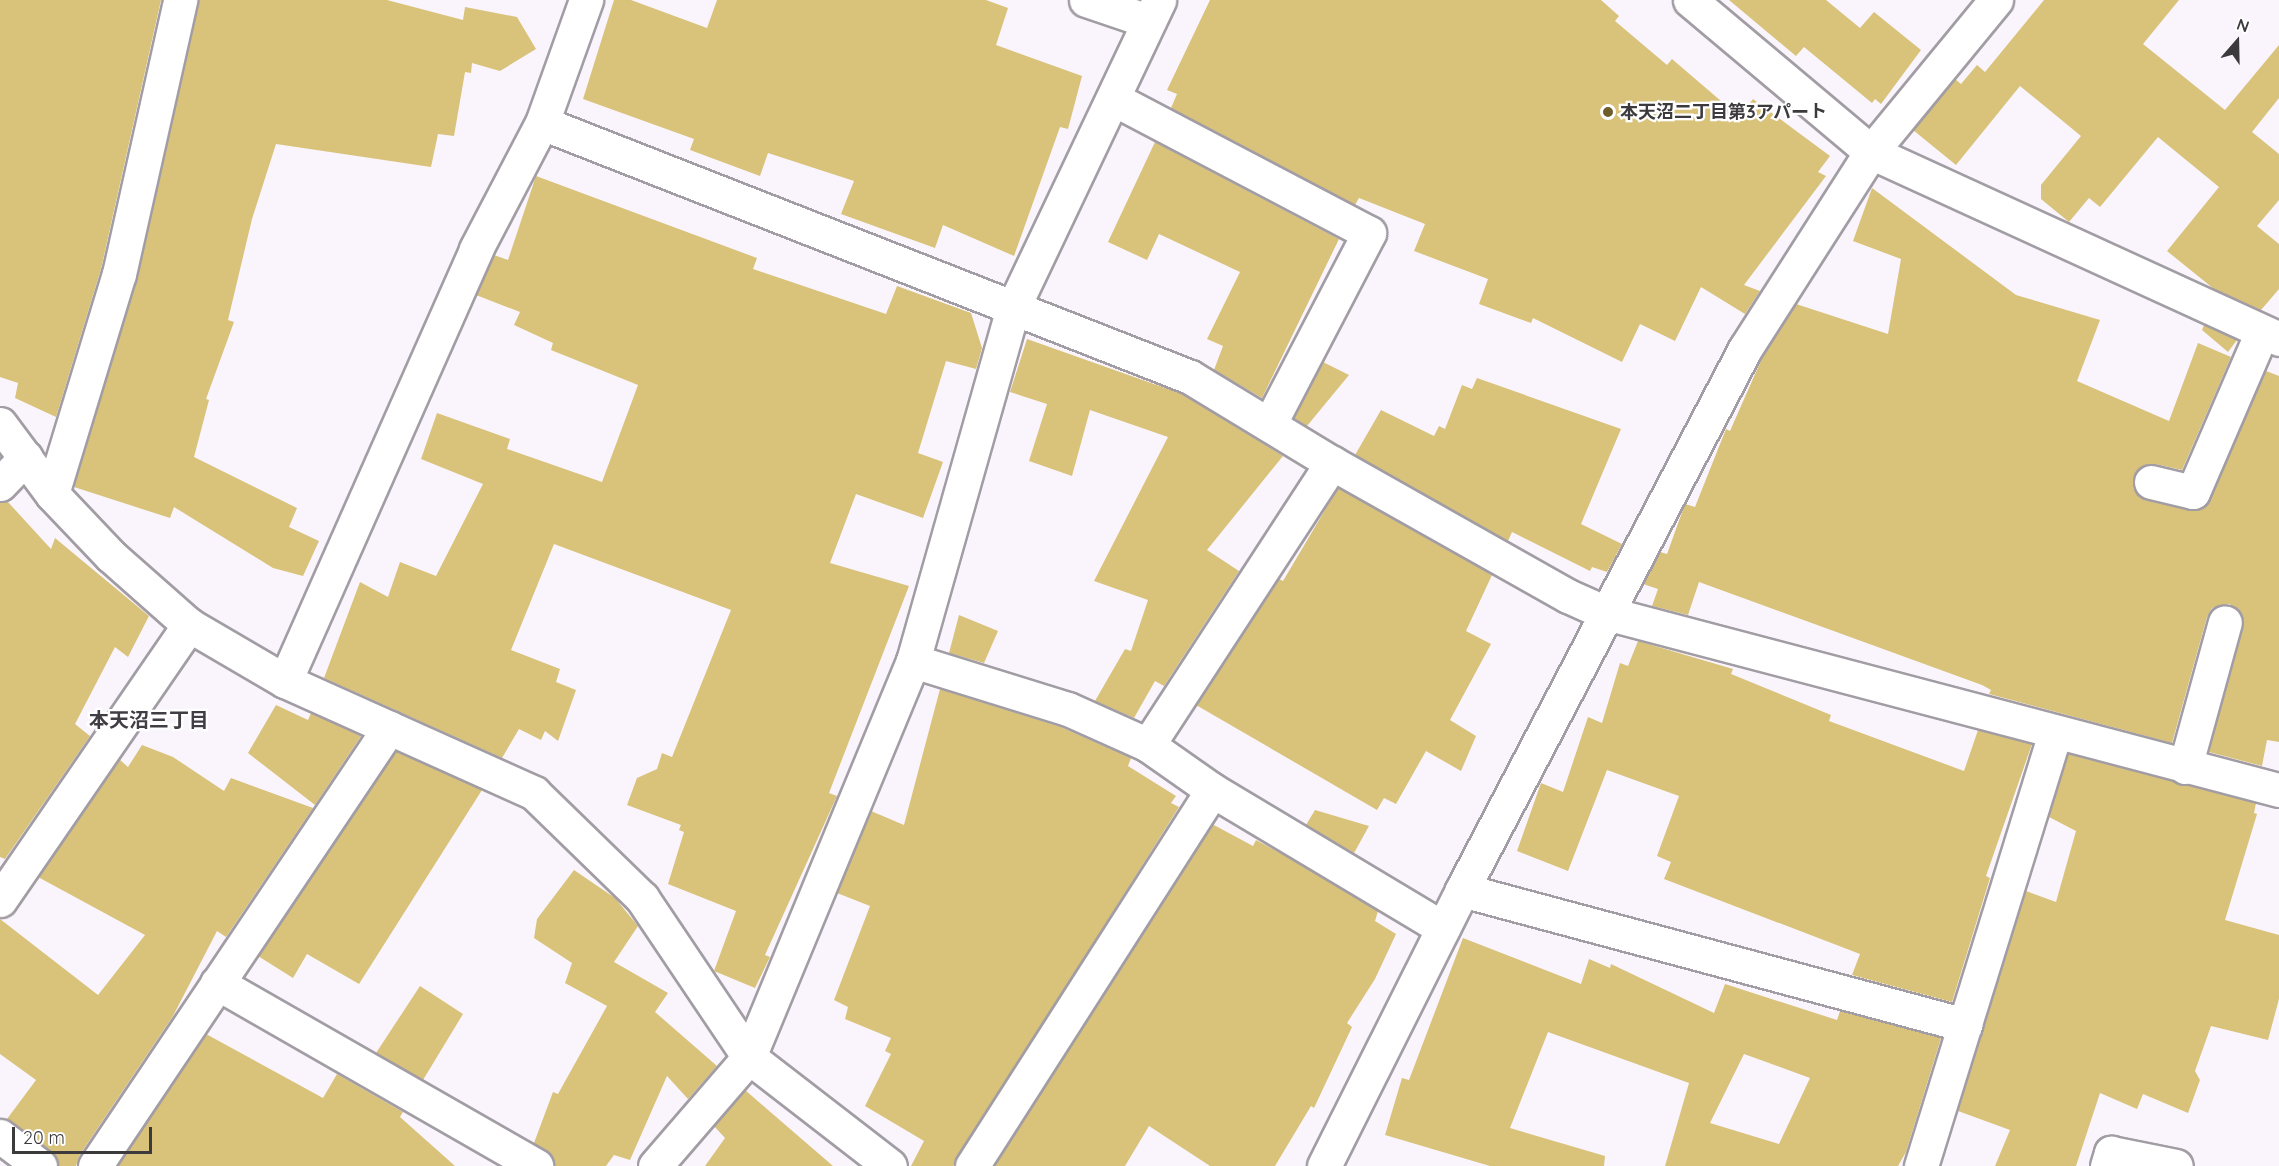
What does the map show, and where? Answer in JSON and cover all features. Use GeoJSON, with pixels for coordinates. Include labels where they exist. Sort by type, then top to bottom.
{"type":"FeatureCollection","features":[{"type":"Feature","properties":{"kind":"street"},"geometry":{"type":"LineString","coordinates":[[52,494],[119,274],[180,0]]}},
{"type":"Feature","properties":{"kind":"street"},"geometry":{"type":"LineString","coordinates":[[285,681],[476,249],[542,123],[585,0]]}},
{"type":"Feature","properties":{"kind":"street"},"geometry":{"type":"LineString","coordinates":[[655,1166],[749,1057],[913,661],[1012,310],[1154,11],[1086,0]]}},
{"type":"Feature","properties":{"kind":"street"},"geometry":{"type":"LineString","coordinates":[[1690,0],[1871,152],[2270,336],[2193,492],[2151,482]]}},
{"type":"Feature","properties":{"kind":"street"},"geometry":{"type":"LineString","coordinates":[[1324,1166],[1462,890],[1745,349],[1871,152],[1996,0]]}},
{"type":"Feature","properties":{"kind":"street"},"geometry":{"type":"LineString","coordinates":[[1114,99],[1369,233],[1269,425]]}},
{"type":"Feature","properties":{"kind":"street"},"geometry":{"type":"LineString","coordinates":[[542,123],[859,244],[1012,310],[1190,377],[1332,463],[1568,596],[1606,613],[2055,733],[2279,790]]}},
{"type":"Feature","properties":{"kind":"street"},"geometry":{"type":"LineString","coordinates":[[0,424],[52,494],[111,556],[189,625],[285,681],[534,793],[642,898],[749,1057],[890,1166]]}},
{"type":"Feature","properties":{"kind":"street"},"geometry":{"type":"LineString","coordinates":[[0,484],[26,457]]}},
{"type":"Feature","properties":{"kind":"street"},"geometry":{"type":"LineString","coordinates":[[1148,745],[1332,463]]}},
{"type":"Feature","properties":{"kind":"street"},"geometry":{"type":"LineString","coordinates":[[2185,767],[2225,622]]}},
{"type":"Feature","properties":{"kind":"street"},"geometry":{"type":"LineString","coordinates":[[0,900],[189,625]]}},
{"type":"Feature","properties":{"kind":"street"},"geometry":{"type":"LineString","coordinates":[[913,661],[1068,709],[1148,745],[1212,790],[1443,928]]}},
{"type":"Feature","properties":{"kind":"street"},"geometry":{"type":"LineString","coordinates":[[94,1166],[388,728]]}},
{"type":"Feature","properties":{"kind":"street"},"geometry":{"type":"LineString","coordinates":[[1921,1166],[2055,733]]}},
{"type":"Feature","properties":{"kind":"street"},"geometry":{"type":"LineString","coordinates":[[972,1166],[1212,790]]}},
{"type":"Feature","properties":{"kind":"street"},"geometry":{"type":"LineString","coordinates":[[1462,890],[1965,1025]]}},
{"type":"Feature","properties":{"kind":"street"},"geometry":{"type":"LineString","coordinates":[[217,983],[536,1166]]}},
{"type":"Feature","properties":{"kind":"street"},"geometry":{"type":"LineString","coordinates":[[0,1136],[40,1166]]}},
{"type":"Feature","properties":{"kind":"street"},"geometry":{"type":"LineString","coordinates":[[2107,1166],[2111,1153],[2176,1166]]}},
{"type":"Feature","properties":{"kind":"building"},"geometry":{"type":"Polygon","coordinates":[[[0,0],[161,0],[101,269],[56,417],[15,398],[18,383],[0,377],[0,0]]]}},
{"type":"Feature","properties":{"kind":"building"},"geometry":{"type":"Polygon","coordinates":[[[198,0],[387,0],[463,20],[465,7],[517,17],[536,49],[500,71],[472,63],[471,73],[465,72],[454,136],[438,134],[431,167],[276,144],[252,219],[228,320],[234,322],[206,399],[209,400],[194,457],[297,508],[289,527],[319,541],[303,576],[273,568],[174,507],[170,518],[74,487],[137,278],[198,0]]]}},
{"type":"Feature","properties":{"kind":"building"},"geometry":{"type":"Polygon","coordinates":[[[614,0],[631,0],[707,28],[717,0],[986,0],[1008,8],[996,45],[1082,76],[1068,129],[1060,127],[1014,256],[943,225],[935,248],[841,214],[854,181],[768,153],[760,176],[690,150],[694,139],[583,99],[614,0]]]}},
{"type":"Feature","properties":{"kind":"building"},"geometry":{"type":"Polygon","coordinates":[[[1210,0],[1601,0],[1619,16],[1615,21],[1667,65],[1672,59],[1728,107],[1731,104],[1743,112],[1753,99],[1830,156],[1818,172],[1826,176],[1744,285],[1760,291],[1745,314],[1701,287],[1675,341],[1640,324],[1622,362],[1533,318],[1531,323],[1479,304],[1488,279],[1414,251],[1425,224],[1359,198],[1355,205],[1171,108],[1177,94],[1167,90],[1210,0]]]}},
{"type":"Feature","properties":{"kind":"building"},"geometry":{"type":"Polygon","coordinates":[[[1729,0],[1826,0],[1860,28],[1874,12],[1921,50],[1881,104],[1875,99],[1872,103],[1804,47],[1796,56],[1729,0]]]}},
{"type":"Feature","properties":{"kind":"building"},"geometry":{"type":"Polygon","coordinates":[[[2044,0],[2179,0],[2143,44],[2225,110],[2279,45],[2279,98],[2252,132],[2279,154],[2279,200],[2257,226],[2279,244],[2279,289],[2261,310],[2214,289],[2167,251],[2219,187],[2158,137],[2100,207],[2089,198],[2069,222],[2041,199],[2041,185],[2081,136],[2020,86],[1956,165],[1913,130],[1955,79],[1961,84],[1977,65],[1985,72],[2044,0]]]}},
{"type":"Feature","properties":{"kind":"building"},"geometry":{"type":"Polygon","coordinates":[[[1155,142],[1339,239],[1262,398],[1214,370],[1223,346],[1207,339],[1240,272],[1159,234],[1147,260],[1108,242],[1155,142]]]}},
{"type":"Feature","properties":{"kind":"building"},"geometry":{"type":"Polygon","coordinates":[[[536,176],[757,258],[753,269],[886,314],[897,286],[971,313],[982,348],[976,369],[946,361],[918,453],[943,462],[923,518],[856,494],[830,563],[909,586],[829,793],[837,796],[765,955],[770,957],[755,988],[714,971],[736,911],[668,884],[684,832],[679,830],[681,825],[627,805],[637,778],[657,769],[662,753],[672,757],[731,610],[554,544],[511,650],[560,669],[556,682],[576,690],[558,741],[545,731],[541,740],[519,729],[502,758],[324,678],[360,582],[388,597],[400,562],[436,576],[483,484],[421,459],[437,413],[510,439],[507,449],[602,482],[638,385],[551,350],[553,343],[514,325],[520,312],[476,295],[494,255],[508,260],[536,176]]]}},
{"type":"Feature","properties":{"kind":"building"},"geometry":{"type":"Polygon","coordinates":[[[1872,188],[2016,295],[2100,320],[2077,381],[2169,421],[2198,343],[2231,357],[2182,470],[2155,464],[2137,470],[2133,488],[2146,500],[2189,510],[2205,506],[2266,371],[2279,376],[2279,742],[2267,740],[2262,766],[2209,752],[2243,626],[2239,609],[2229,604],[2212,608],[2207,617],[2172,743],[1989,694],[1991,690],[1982,685],[1699,582],[1688,615],[1652,606],[1658,589],[1643,584],[1660,552],[1667,554],[1685,504],[1695,507],[1726,429],[1730,431],[1763,356],[1796,304],[1888,334],[1901,259],[1853,241],[1872,188]]]}},
{"type":"Feature","properties":{"kind":"building"},"geometry":{"type":"Polygon","coordinates":[[[2204,325],[2237,340],[2228,352],[2202,330],[2204,325]]]}},
{"type":"Feature","properties":{"kind":"building"},"geometry":{"type":"Polygon","coordinates":[[[1027,339],[1182,394],[1283,456],[1207,550],[1239,571],[1164,686],[1155,681],[1134,718],[1095,701],[1125,649],[1131,651],[1148,600],[1094,581],[1168,437],[1090,410],[1072,476],[1029,461],[1047,404],[1010,392],[1027,339]]]}},
{"type":"Feature","properties":{"kind":"building"},"geometry":{"type":"Polygon","coordinates":[[[1323,362],[1349,375],[1307,426],[1294,418],[1323,362]]]}},
{"type":"Feature","properties":{"kind":"building"},"geometry":{"type":"Polygon","coordinates":[[[1477,378],[1621,429],[1581,524],[1622,544],[1607,572],[1592,567],[1590,571],[1512,532],[1508,541],[1355,455],[1381,410],[1434,436],[1439,426],[1445,429],[1462,385],[1472,389],[1477,378]]]}},
{"type":"Feature","properties":{"kind":"building"},"geometry":{"type":"Polygon","coordinates":[[[1338,488],[1492,575],[1466,631],[1491,644],[1450,720],[1476,736],[1461,771],[1426,751],[1396,804],[1384,798],[1377,810],[1196,705],[1279,579],[1283,581],[1338,488]]]}},
{"type":"Feature","properties":{"kind":"building"},"geometry":{"type":"Polygon","coordinates":[[[7,501],[51,549],[55,538],[149,616],[128,657],[115,647],[75,724],[90,736],[5,859],[0,857],[0,502],[7,501]]]}},
{"type":"Feature","properties":{"kind":"building"},"geometry":{"type":"Polygon","coordinates":[[[959,615],[998,631],[984,663],[949,653],[959,615]]]}},
{"type":"Feature","properties":{"kind":"building"},"geometry":{"type":"Polygon","coordinates":[[[1638,641],[1733,669],[1731,674],[1831,715],[1829,721],[1964,771],[1978,730],[2032,744],[1986,876],[1990,878],[1952,1002],[1852,975],[1860,954],[1664,879],[1671,862],[1657,856],[1679,796],[1607,770],[1568,871],[1517,851],[1541,783],[1563,792],[1588,717],[1602,723],[1620,663],[1628,666],[1638,641]]]}},
{"type":"Feature","properties":{"kind":"building"},"geometry":{"type":"Polygon","coordinates":[[[940,689],[1061,727],[1131,758],[1128,766],[1176,796],[1171,803],[1179,807],[953,1166],[911,1166],[924,1141],[865,1106],[891,1054],[885,1051],[891,1038],[845,1019],[848,1007],[834,1000],[870,906],[837,893],[871,811],[904,825],[940,689]]]}},
{"type":"Feature","properties":{"kind":"building"},"geometry":{"type":"Polygon","coordinates":[[[276,705],[308,720],[311,713],[361,736],[315,805],[248,753],[276,705]]]}},
{"type":"Feature","properties":{"kind":"building"},"geometry":{"type":"Polygon","coordinates":[[[142,745],[173,757],[224,791],[231,778],[313,808],[226,937],[217,931],[173,1016],[79,1156],[76,1166],[58,1166],[51,1151],[7,1119],[36,1080],[0,1054],[0,919],[98,995],[145,935],[38,877],[119,759],[128,767],[142,745]]]}},
{"type":"Feature","properties":{"kind":"building"},"geometry":{"type":"Polygon","coordinates":[[[396,751],[482,790],[359,984],[307,954],[293,978],[258,956],[396,751]]]}},
{"type":"Feature","properties":{"kind":"building"},"geometry":{"type":"Polygon","coordinates":[[[2068,754],[2256,803],[2254,813],[2257,814],[2225,920],[2279,935],[2279,999],[2268,1040],[2211,1026],[2195,1071],[2200,1080],[2188,1113],[2143,1094],[2137,1109],[2100,1093],[2076,1166],[1995,1166],[2010,1130],[1958,1111],[2026,891],[2056,902],[2076,831],[2049,817],[2068,754]]]}},
{"type":"Feature","properties":{"kind":"building"},"geometry":{"type":"Polygon","coordinates":[[[1315,810],[1369,826],[1354,853],[1306,825],[1315,810]]]}},
{"type":"Feature","properties":{"kind":"building"},"geometry":{"type":"Polygon","coordinates":[[[1212,824],[1253,846],[1256,840],[1288,857],[1378,911],[1375,921],[1396,934],[1375,979],[1347,1023],[1352,1027],[1314,1108],[1311,1106],[1275,1166],[1210,1166],[1149,1126],[1125,1166],[994,1166],[1212,824]]]}},
{"type":"Feature","properties":{"kind":"building"},"geometry":{"type":"Polygon","coordinates":[[[574,870],[615,898],[638,926],[614,962],[668,993],[655,1012],[717,1066],[688,1099],[667,1076],[630,1160],[614,1155],[606,1166],[555,1166],[552,1156],[534,1143],[553,1092],[558,1094],[607,1006],[565,983],[572,963],[534,938],[537,919],[574,870]]]}},
{"type":"Feature","properties":{"kind":"building"},"geometry":{"type":"Polygon","coordinates":[[[1463,938],[1581,984],[1589,959],[1610,968],[1611,964],[1714,1013],[1725,984],[1837,1020],[1840,1011],[1941,1038],[1906,1152],[1898,1166],[1665,1166],[1689,1083],[1548,1032],[1510,1128],[1605,1156],[1604,1166],[1490,1166],[1385,1135],[1402,1078],[1409,1080],[1463,938]],[[1744,1054],[1710,1123],[1779,1144],[1810,1078],[1744,1054]]]}},
{"type":"Feature","properties":{"kind":"building"},"geometry":{"type":"Polygon","coordinates":[[[420,986],[463,1014],[423,1080],[376,1053],[420,986]]]}},
{"type":"Feature","properties":{"kind":"building"},"geometry":{"type":"Polygon","coordinates":[[[206,1034],[323,1098],[337,1074],[403,1112],[400,1117],[455,1166],[118,1166],[206,1034]]]}},
{"type":"Feature","properties":{"kind":"building"},"geometry":{"type":"Polygon","coordinates":[[[745,1090],[833,1166],[705,1166],[725,1138],[714,1126],[745,1090]]]}},
{"type":"Feature","properties":{"kind":"place","name":"本天沼二丁目第3アパート"},"geometry":{"type":"Point","coordinates":[1608,112]}},
{"type":"Feature","properties":{"kind":"district","name":"本天沼三丁目"},"geometry":{"type":"Point","coordinates":[149,719]}}]}
